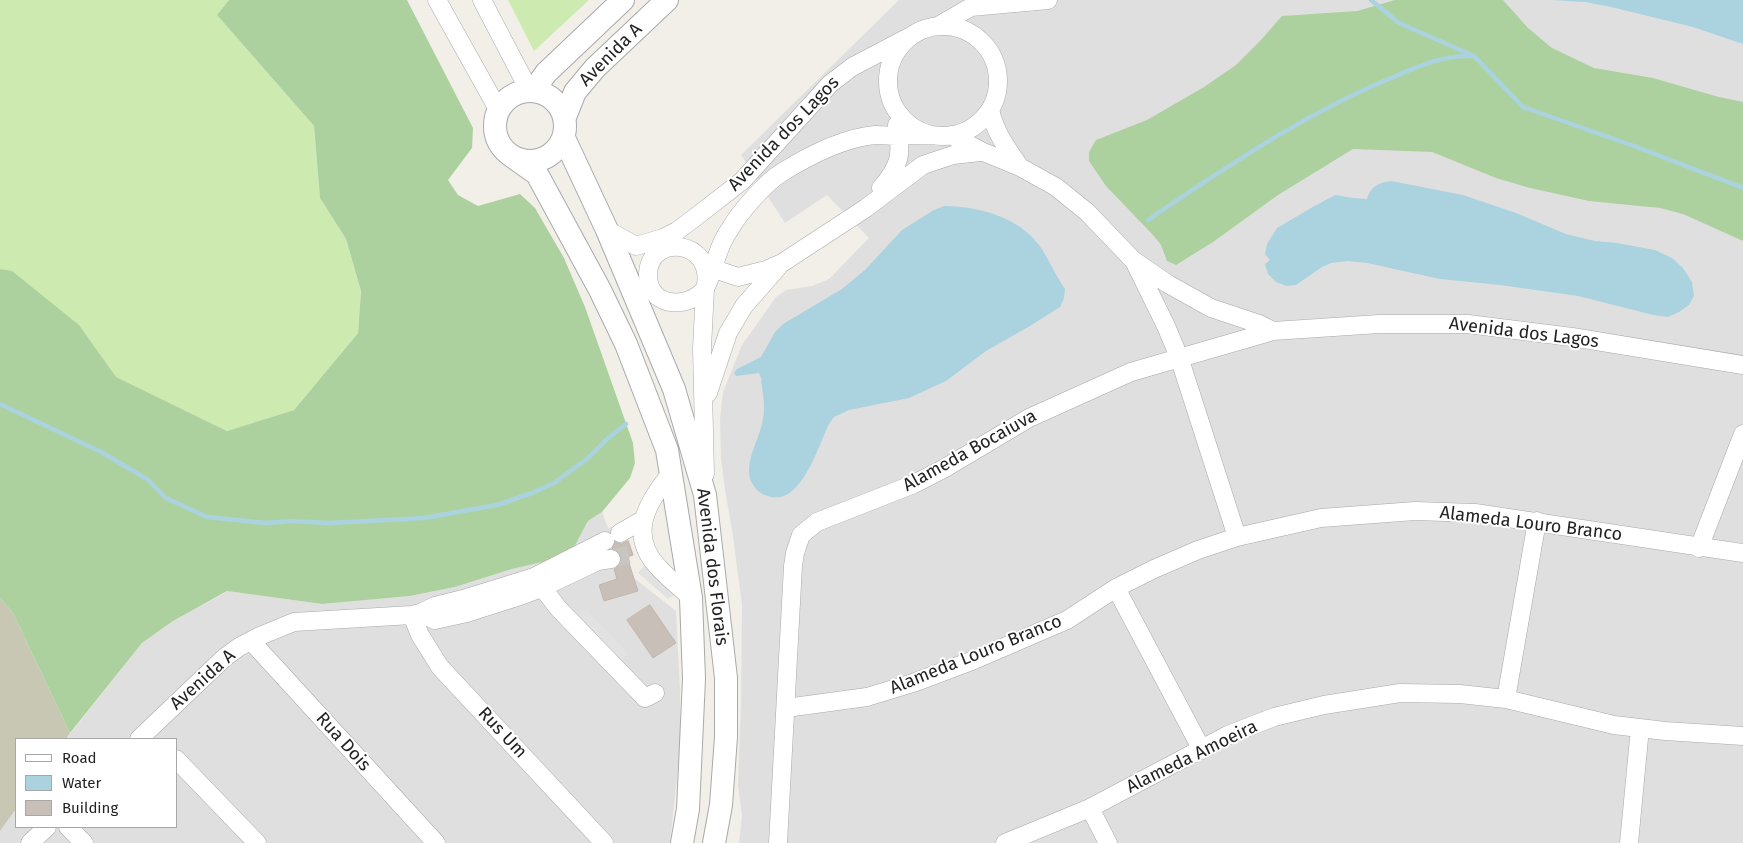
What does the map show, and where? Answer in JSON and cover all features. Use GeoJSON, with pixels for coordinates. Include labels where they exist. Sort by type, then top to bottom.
{"type":"FeatureCollection","features":[{"type":"Feature","properties":{"kind":"street"},"geometry":{"type":"LineString","coordinates":[[437,0],[499,111],[505,102],[513,96],[532,90],[482,0]]}},
{"type":"Feature","properties":{"kind":"street","name":"Avenida A"},"geometry":{"type":"LineString","coordinates":[[532,90],[546,73],[624,0]]}},
{"type":"Feature","properties":{"kind":"street","name":"Avenida A"},"geometry":{"type":"LineString","coordinates":[[564,127],[575,92],[594,68],[667,0]]}},
{"type":"Feature","properties":{"kind":"street","name":"Avenida dos Lagos"},"geometry":{"type":"LineString","coordinates":[[938,26],[971,7],[1048,0]]}},
{"type":"Feature","properties":{"kind":"street","name":"Avenida dos Lagos"},"geometry":{"type":"LineString","coordinates":[[636,246],[663,238],[677,231],[742,181],[830,84],[852,67],[911,36],[928,28],[947,26],[965,30],[981,41],[996,64],[998,74],[997,92],[990,110],[969,129],[951,135],[932,135],[914,128],[899,115],[894,107],[888,88],[889,68],[897,50],[911,36]]}},
{"type":"Feature","properties":{"kind":"street","name":"Avenida dos Florais"},"geometry":{"type":"LineString","coordinates":[[532,90],[553,99],[560,107],[564,127],[674,389],[705,495],[726,678],[726,736],[720,805],[714,843]]}},
{"type":"Feature","properties":{"kind":"street"},"geometry":{"type":"LineString","coordinates":[[866,208],[896,170],[901,154],[894,107]]}},
{"type":"Feature","properties":{"kind":"street","name":"Avenida dos Lagos"},"geometry":{"type":"LineString","coordinates":[[990,110],[992,122],[1003,143],[1020,167]]}},
{"type":"Feature","properties":{"kind":"street","name":"Avenida dos Florais"},"geometry":{"type":"LineString","coordinates":[[499,111],[495,121],[495,132],[498,142],[504,150],[536,174],[600,290],[626,344],[667,450],[691,598],[694,679],[688,809],[682,843]]}},
{"type":"Feature","properties":{"kind":"street"},"geometry":{"type":"LineString","coordinates":[[513,157],[533,162],[552,154],[559,147],[564,127]]}},
{"type":"Feature","properties":{"kind":"street"},"geometry":{"type":"LineString","coordinates":[[677,231],[653,260],[648,273],[651,287],[660,298],[680,304],[694,298],[707,277],[724,238],[734,221],[779,174],[832,147],[855,139],[876,135],[932,135]]}},
{"type":"Feature","properties":{"kind":"street","name":"Avenida dos Lagos"},"geometry":{"type":"LineString","coordinates":[[951,135],[981,152],[1020,167],[1056,187],[1087,212],[1133,260],[1168,284],[1211,308],[1259,324],[1273,331]]}},
{"type":"Feature","properties":{"kind":"street"},"geometry":{"type":"LineString","coordinates":[[707,277],[758,273],[782,263],[866,208],[923,165],[954,155],[981,152]]}},
{"type":"Feature","properties":{"kind":"street"},"geometry":{"type":"LineString","coordinates":[[742,181],[754,199]]}},
{"type":"Feature","properties":{"kind":"street"},"geometry":{"type":"LineString","coordinates":[[607,230],[636,246],[663,250],[677,246],[684,247],[697,254],[707,277],[702,348],[705,495]]}},
{"type":"Feature","properties":{"kind":"street"},"geometry":{"type":"LineString","coordinates":[[1133,260],[1166,326],[1179,357],[1237,537]]}},
{"type":"Feature","properties":{"kind":"street"},"geometry":{"type":"LineString","coordinates":[[704,443],[709,388],[728,333],[744,306],[782,263]]}},
{"type":"Feature","properties":{"kind":"street"},"geometry":{"type":"LineString","coordinates":[[731,276],[742,286],[745,294],[744,306]]}},
{"type":"Feature","properties":{"kind":"street","name":"Avenida dos Lagos"},"geometry":{"type":"LineString","coordinates":[[1179,357],[1273,331],[1379,324],[1468,324],[1572,337],[1743,365]]}},
{"type":"Feature","properties":{"kind":"street","name":"Alameda Bocaiuva"},"geometry":{"type":"LineString","coordinates":[[778,843],[793,566],[798,540],[806,530],[830,516],[922,480],[1029,418],[1085,392],[1131,372],[1179,357]]}},
{"type":"Feature","properties":{"kind":"street"},"geometry":{"type":"LineString","coordinates":[[1699,548],[1743,434]]}},
{"type":"Feature","properties":{"kind":"street"},"geometry":{"type":"LineString","coordinates":[[672,472],[658,488],[644,519],[640,552],[691,598]]}},
{"type":"Feature","properties":{"kind":"street","name":"Alameda Louro Branco"},"geometry":{"type":"LineString","coordinates":[[786,708],[867,697],[913,683],[974,660],[1067,620],[1116,588],[1198,550],[1237,537],[1321,518],[1415,510],[1475,513],[1537,521],[1575,529],[1699,548],[1743,553]]}},
{"type":"Feature","properties":{"kind":"street"},"geometry":{"type":"LineString","coordinates":[[422,611],[463,599],[537,582],[605,548],[644,519]]}},
{"type":"Feature","properties":{"kind":"street"},"geometry":{"type":"LineString","coordinates":[[1506,699],[1537,521]]}},
{"type":"Feature","properties":{"kind":"street"},"geometry":{"type":"LineString","coordinates":[[537,582],[565,615],[646,698],[655,692]]}},
{"type":"Feature","properties":{"kind":"street","name":"Avenida A"},"geometry":{"type":"LineString","coordinates":[[148,736],[210,670],[239,647],[273,629],[294,622],[422,611],[435,620],[517,597],[537,582]]}},
{"type":"Feature","properties":{"kind":"street"},"geometry":{"type":"LineString","coordinates":[[1116,588],[1202,750]]}},
{"type":"Feature","properties":{"kind":"street","name":"Rus Um"},"geometry":{"type":"LineString","coordinates":[[422,611],[420,635],[440,667],[604,843]]}},
{"type":"Feature","properties":{"kind":"street","name":"Rua Dois"},"geometry":{"type":"LineString","coordinates":[[251,641],[436,843]]}},
{"type":"Feature","properties":{"kind":"street"},"geometry":{"type":"LineString","coordinates":[[694,679],[726,678]]}},
{"type":"Feature","properties":{"kind":"street","name":"Alameda Amoeira"},"geometry":{"type":"LineString","coordinates":[[1004,843],[1090,808],[1228,735],[1274,717],[1324,705],[1400,693],[1460,694],[1506,699],[1614,725],[1743,736]]}},
{"type":"Feature","properties":{"kind":"street"},"geometry":{"type":"LineString","coordinates":[[1629,843],[1640,728]]}},
{"type":"Feature","properties":{"kind":"street"},"geometry":{"type":"LineString","coordinates":[[178,761],[258,843]]}},
{"type":"Feature","properties":{"kind":"street"},"geometry":{"type":"LineString","coordinates":[[1090,808],[1108,843]]}},
{"type":"Feature","properties":{"kind":"street"},"geometry":{"type":"LineString","coordinates":[[30,843],[47,828]]}},
{"type":"Feature","properties":{"kind":"street"},"geometry":{"type":"LineString","coordinates":[[69,828],[84,843]]}},
{"type":"Feature","properties":{"kind":"shaded area"},"geometry":{"type":"Polygon","coordinates":[[[899,0],[1743,0],[1743,843],[739,843],[742,816],[738,786],[742,605],[721,458],[720,419],[723,392],[742,345],[776,297],[786,290],[812,286],[829,279],[869,238],[827,195],[785,223],[741,155],[899,0]]]}},
{"type":"Feature","properties":{"kind":"shaded area"},"geometry":{"type":"Polygon","coordinates":[[[602,512],[608,528],[618,525],[623,541],[629,540],[634,555],[628,558],[634,578],[676,611],[680,689],[680,749],[670,843],[0,843],[0,831],[15,810],[15,828],[178,828],[178,738],[67,738],[142,643],[173,621],[228,591],[322,604],[410,596],[455,587],[512,569],[560,558],[581,534],[588,521],[602,512]]]}},
{"type":"Feature","properties":{"kind":"shaded area"},"geometry":{"type":"Polygon","coordinates":[[[645,565],[678,593],[668,599],[638,573],[645,565]]]}},
{"type":"Feature","properties":{"kind":"shaded area"},"geometry":{"type":"Polygon","coordinates":[[[0,598],[13,613],[70,733],[67,738],[15,738],[15,810],[0,831],[0,598]]]}},
{"type":"Feature","properties":{"kind":"shaded area"},"geometry":{"type":"Polygon","coordinates":[[[586,609],[629,654],[617,665],[574,621],[586,609]]]}},
{"type":"Feature","properties":{"kind":"green space"},"geometry":{"type":"Polygon","coordinates":[[[0,0],[229,0],[217,15],[314,126],[320,198],[346,239],[361,291],[358,333],[294,410],[227,431],[115,377],[78,325],[12,272],[0,269],[0,0]]]}},
{"type":"Feature","properties":{"kind":"green space"},"geometry":{"type":"Polygon","coordinates":[[[229,0],[407,0],[473,128],[472,148],[448,180],[458,195],[478,206],[520,194],[535,208],[564,258],[585,307],[633,443],[635,463],[630,478],[602,512],[588,521],[573,549],[560,558],[512,569],[455,587],[410,596],[322,604],[227,591],[173,621],[142,643],[70,733],[13,613],[0,598],[0,269],[12,271],[79,325],[116,377],[227,431],[294,410],[358,333],[361,291],[346,239],[320,198],[314,126],[217,15],[229,0]]]}},
{"type":"Feature","properties":{"kind":"green space"},"geometry":{"type":"Polygon","coordinates":[[[508,0],[589,0],[534,51],[508,0]]]}},
{"type":"Feature","properties":{"kind":"green space"},"geometry":{"type":"Polygon","coordinates":[[[1395,0],[1503,0],[1528,28],[1552,48],[1594,68],[1653,78],[1743,102],[1743,241],[1683,214],[1660,208],[1589,201],[1530,188],[1496,178],[1432,152],[1353,149],[1278,195],[1213,242],[1176,265],[1167,261],[1161,245],[1106,186],[1089,161],[1089,152],[1096,140],[1147,120],[1204,87],[1236,65],[1282,16],[1357,11],[1395,0]]]}},
{"type":"Feature","properties":{"kind":"water"},"geometry":{"type":"Polygon","coordinates":[[[1552,0],[1743,0],[1743,44],[1693,27],[1611,7],[1585,2],[1552,0]]]}},
{"type":"Feature","properties":{"kind":"water"},"geometry":{"type":"Polygon","coordinates":[[[1391,181],[1463,195],[1516,213],[1566,234],[1595,241],[1655,250],[1672,258],[1683,268],[1692,282],[1694,296],[1689,305],[1668,317],[1578,296],[1440,279],[1367,263],[1348,261],[1331,263],[1296,285],[1286,286],[1276,282],[1268,274],[1265,264],[1270,260],[1265,254],[1267,244],[1277,228],[1335,195],[1367,199],[1376,186],[1391,181]]]}},
{"type":"Feature","properties":{"kind":"water"},"geometry":{"type":"Polygon","coordinates":[[[944,206],[970,208],[996,215],[1009,220],[1030,235],[1043,250],[1065,289],[1060,307],[986,351],[946,381],[909,398],[849,410],[834,417],[806,474],[798,485],[788,494],[777,497],[761,493],[753,485],[750,478],[749,464],[762,426],[764,414],[761,378],[759,373],[736,376],[734,373],[737,369],[761,357],[775,332],[783,324],[842,289],[865,270],[902,230],[944,206]]]}},
{"type":"Feature","properties":{"kind":"building"},"geometry":{"type":"Polygon","coordinates":[[[628,541],[633,555],[627,557],[638,591],[604,601],[599,585],[617,579],[614,569],[621,562],[620,553],[612,549],[615,542],[621,544],[628,541]]]}},
{"type":"Feature","properties":{"kind":"building"},"geometry":{"type":"Polygon","coordinates":[[[650,605],[676,643],[653,658],[627,620],[650,605]]]}},
{"type":"Feature","properties":{"kind":"waterway"},"geometry":{"type":"LineString","coordinates":[[1371,0],[1399,23],[1474,56],[1523,107],[1634,146],[1743,188]]}},
{"type":"Feature","properties":{"kind":"waterway"},"geometry":{"type":"LineString","coordinates":[[1148,220],[1236,161],[1327,108],[1420,66],[1450,57],[1471,56]]}},
{"type":"Feature","properties":{"kind":"waterway"},"geometry":{"type":"LineString","coordinates":[[0,404],[101,452],[147,479],[166,498],[207,517],[266,523],[291,521],[329,523],[424,518],[497,505],[554,483],[587,459],[608,438],[626,424]]}},
{"type":"Feature","properties":{"kind":"tunnel"},"geometry":{"type":"LineString","coordinates":[[611,559],[633,554]]}}]}
